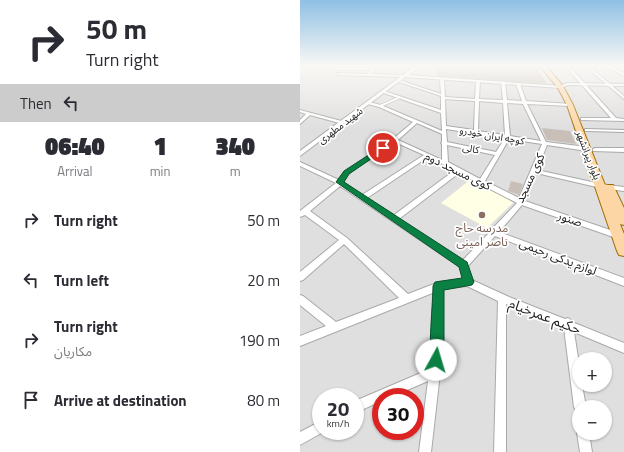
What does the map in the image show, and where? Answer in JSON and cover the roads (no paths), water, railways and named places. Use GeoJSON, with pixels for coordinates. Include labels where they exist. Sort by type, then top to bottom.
{"type":"FeatureCollection","features":[{"type":"Feature","properties":{"kind":"main road","name":"بلوار پیرانشهر"},"geometry":{"type":"LineString","coordinates":[[564,87],[570,105],[591,149],[606,187],[624,221]]}},
{"type":"Feature","properties":{"kind":"main road","name":"بلوار پیرانشهر"},"geometry":{"type":"LineString","coordinates":[[565,87],[587,130],[591,149]]}},
{"type":"Feature","properties":{"kind":"main road","name":"بلوار پیرانشهر"},"geometry":{"type":"LineString","coordinates":[[606,187],[624,251]]}},
{"type":"Feature","properties":{"kind":"street","name":"شهید مطهری"},"geometry":{"type":"LineString","coordinates":[[300,154],[390,87]]}},
{"type":"Feature","properties":{"kind":"street"},"geometry":{"type":"LineString","coordinates":[[415,87],[442,97],[570,105]]}},
{"type":"Feature","properties":{"kind":"street"},"geometry":{"type":"LineString","coordinates":[[442,87],[445,127],[443,133],[445,163]]}},
{"type":"Feature","properties":{"kind":"street"},"geometry":{"type":"LineString","coordinates":[[476,131],[478,87]]}},
{"type":"Feature","properties":{"kind":"street"},"geometry":{"type":"LineString","coordinates":[[482,182],[508,137],[503,87]]}},
{"type":"Feature","properties":{"kind":"street","name":"کوی مسجد"},"geometry":{"type":"LineString","coordinates":[[464,265],[492,232],[521,202],[545,144],[524,102],[519,87]]}},
{"type":"Feature","properties":{"kind":"street"},"geometry":{"type":"LineString","coordinates":[[588,87],[616,120]]}},
{"type":"Feature","properties":{"kind":"street"},"geometry":{"type":"LineString","coordinates":[[612,87],[623,97]]}},
{"type":"Feature","properties":{"kind":"street"},"geometry":{"type":"LineString","coordinates":[[383,92],[443,112]]}},
{"type":"Feature","properties":{"kind":"street"},"geometry":{"type":"LineString","coordinates":[[369,104],[380,106],[443,133]]}},
{"type":"Feature","properties":{"kind":"street"},"geometry":{"type":"LineString","coordinates":[[300,111],[342,123]]}},
{"type":"Feature","properties":{"kind":"street"},"geometry":{"type":"LineString","coordinates":[[300,123],[309,114]]}},
{"type":"Feature","properties":{"kind":"street"},"geometry":{"type":"LineString","coordinates":[[582,119],[624,120]]}},
{"type":"Feature","properties":{"kind":"street"},"geometry":{"type":"LineString","coordinates":[[406,298],[344,240],[303,213],[340,182],[347,172],[395,140],[416,122]]}},
{"type":"Feature","properties":{"kind":"street","name":"کوچه ایران خودرو"},"geometry":{"type":"LineString","coordinates":[[445,127],[476,131],[545,144],[591,149],[624,150]]}},
{"type":"Feature","properties":{"kind":"street"},"geometry":{"type":"LineString","coordinates":[[587,130],[624,131]]}},
{"type":"Feature","properties":{"kind":"street","name":"کوی مسجد دوم"},"geometry":{"type":"LineString","coordinates":[[395,140],[426,156],[445,163],[521,202]]}},
{"type":"Feature","properties":{"kind":"street","name":"کالی"},"geometry":{"type":"LineString","coordinates":[[443,143],[498,154]]}},
{"type":"Feature","properties":{"kind":"street"},"geometry":{"type":"LineString","coordinates":[[362,197],[426,156]]}},
{"type":"Feature","properties":{"kind":"street"},"geometry":{"type":"LineString","coordinates":[[300,164],[340,182],[464,265],[468,282],[439,286],[333,326],[300,341]]}},
{"type":"Feature","properties":{"kind":"street"},"geometry":{"type":"LineString","coordinates":[[534,170],[606,187],[624,189]]}},
{"type":"Feature","properties":{"kind":"street"},"geometry":{"type":"LineString","coordinates":[[395,218],[458,171]]}},
{"type":"Feature","properties":{"kind":"street","name":"صنور"},"geometry":{"type":"LineString","coordinates":[[521,202],[619,236]]}},
{"type":"Feature","properties":{"kind":"street","name":"لوازم یدکی رحیمی"},"geometry":{"type":"LineString","coordinates":[[492,232],[624,282]]}},
{"type":"Feature","properties":{"kind":"street"},"geometry":{"type":"LineString","coordinates":[[300,277],[344,240]]}},
{"type":"Feature","properties":{"kind":"street","name":"حکیم عمرخیام"},"geometry":{"type":"LineString","coordinates":[[468,282],[502,300],[568,324],[624,348]]}},
{"type":"Feature","properties":{"kind":"street"},"geometry":{"type":"LineString","coordinates":[[425,452],[438,347],[439,286]]}},
{"type":"Feature","properties":{"kind":"street"},"geometry":{"type":"LineString","coordinates":[[300,299],[333,326]]}},
{"type":"Feature","properties":{"kind":"street"},"geometry":{"type":"LineString","coordinates":[[500,452],[502,300]]}},
{"type":"Feature","properties":{"kind":"street"},"geometry":{"type":"LineString","coordinates":[[568,324],[579,400]]}},
{"type":"Feature","properties":{"kind":"street"},"geometry":{"type":"LineString","coordinates":[[364,403],[434,372]]}},
{"type":"Feature","properties":{"kind":"street"},"geometry":{"type":"LineString","coordinates":[[300,439],[312,432]]}},
{"type":"Feature","properties":{"kind":"street"},"geometry":{"type":"LineString","coordinates":[[585,440],[586,452]]}},
{"type":"Feature","properties":{"kind":"lane"},"geometry":{"type":"LineString","coordinates":[[380,106],[400,97]]}},
{"type":"Feature","properties":{"kind":"place","name":"مدرسه حاج ناصر امینی"},"geometry":{"type":"Point","coordinates":[482,215]}}]}
